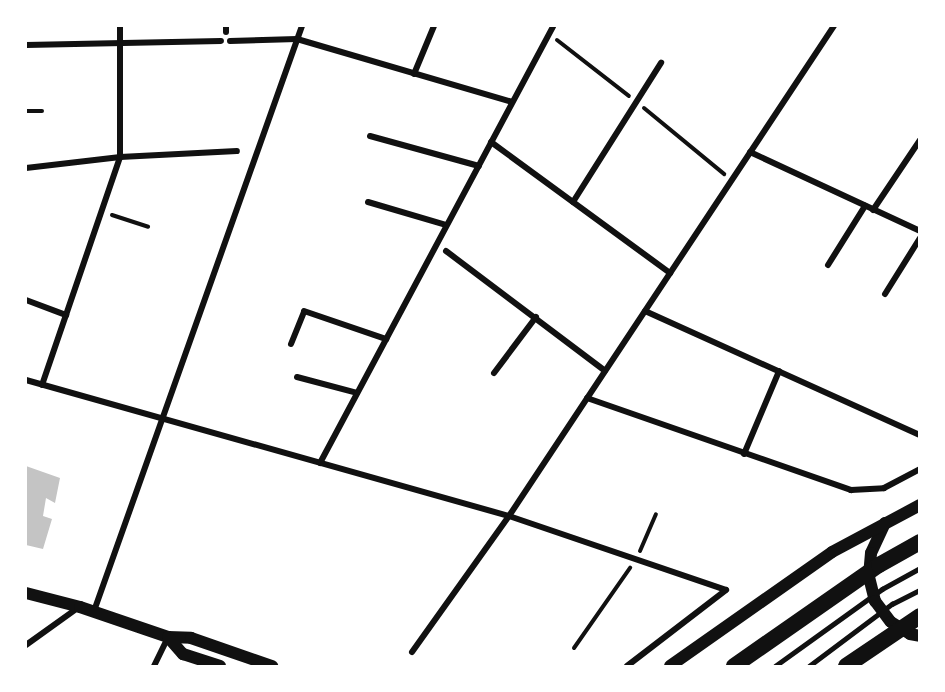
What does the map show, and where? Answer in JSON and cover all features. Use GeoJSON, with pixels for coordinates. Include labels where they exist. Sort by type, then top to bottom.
{"type":"FeatureCollection","features":[{"type":"Feature","properties":{"kind":"highway"},"geometry":{"type":"LineString","coordinates":[[735,666],[879,565],[920,542]]}},
{"type":"Feature","properties":{"kind":"highway"},"geometry":{"type":"LineString","coordinates":[[846,666],[920,616]]}},
{"type":"Feature","properties":{"kind":"main road"},"geometry":{"type":"LineString","coordinates":[[670,666],[832,552],[920,505]]}},
{"type":"Feature","properties":{"kind":"main road"},"geometry":{"type":"LineString","coordinates":[[885,523],[871,553],[869,577],[876,601],[891,622],[910,634],[920,636]]}},
{"type":"Feature","properties":{"kind":"main road"},"geometry":{"type":"LineString","coordinates":[[26,593],[80,606],[168,637],[191,638],[272,666]]}},
{"type":"Feature","properties":{"kind":"main road"},"geometry":{"type":"LineString","coordinates":[[168,637],[183,654],[220,666]]}},
{"type":"Feature","properties":{"kind":"street"},"geometry":{"type":"LineString","coordinates":[[42,385],[120,157],[120,26]]}},
{"type":"Feature","properties":{"kind":"street"},"geometry":{"type":"LineString","coordinates":[[94,611],[302,26]]}},
{"type":"Feature","properties":{"kind":"street"},"geometry":{"type":"LineString","coordinates":[[414,74],[434,26]]}},
{"type":"Feature","properties":{"kind":"street"},"geometry":{"type":"LineString","coordinates":[[320,463],[553,26]]}},
{"type":"Feature","properties":{"kind":"street"},"geometry":{"type":"LineString","coordinates":[[412,652],[509,516],[833,27],[823,26]]}},
{"type":"Feature","properties":{"kind":"street"},"geometry":{"type":"LineString","coordinates":[[230,41],[297,39],[512,102]]}},
{"type":"Feature","properties":{"kind":"street"},"geometry":{"type":"LineString","coordinates":[[26,45],[221,41]]}},
{"type":"Feature","properties":{"kind":"street"},"geometry":{"type":"LineString","coordinates":[[573,202],[661,63]]}},
{"type":"Feature","properties":{"kind":"street"},"geometry":{"type":"LineString","coordinates":[[370,136],[478,166]]}},
{"type":"Feature","properties":{"kind":"street"},"geometry":{"type":"LineString","coordinates":[[873,210],[920,140]]}},
{"type":"Feature","properties":{"kind":"street"},"geometry":{"type":"LineString","coordinates":[[491,142],[670,273]]}},
{"type":"Feature","properties":{"kind":"street"},"geometry":{"type":"LineString","coordinates":[[26,168],[120,157],[237,151]]}},
{"type":"Feature","properties":{"kind":"street"},"geometry":{"type":"LineString","coordinates":[[750,152],[920,231]]}},
{"type":"Feature","properties":{"kind":"street"},"geometry":{"type":"LineString","coordinates":[[368,202],[446,225]]}},
{"type":"Feature","properties":{"kind":"street"},"geometry":{"type":"LineString","coordinates":[[828,265],[865,206]]}},
{"type":"Feature","properties":{"kind":"street"},"geometry":{"type":"LineString","coordinates":[[885,294],[920,238]]}},
{"type":"Feature","properties":{"kind":"street"},"geometry":{"type":"LineString","coordinates":[[446,252],[536,317],[605,371]]}},
{"type":"Feature","properties":{"kind":"street"},"geometry":{"type":"LineString","coordinates":[[26,300],[66,315]]}},
{"type":"Feature","properties":{"kind":"street"},"geometry":{"type":"LineString","coordinates":[[291,344],[304,311],[386,339]]}},
{"type":"Feature","properties":{"kind":"street"},"geometry":{"type":"LineString","coordinates":[[645,311],[920,435]]}},
{"type":"Feature","properties":{"kind":"street"},"geometry":{"type":"LineString","coordinates":[[494,373],[536,317]]}},
{"type":"Feature","properties":{"kind":"street"},"geometry":{"type":"LineString","coordinates":[[744,454],[778,371]]}},
{"type":"Feature","properties":{"kind":"street"},"geometry":{"type":"LineString","coordinates":[[297,377],[357,393]]}},
{"type":"Feature","properties":{"kind":"street"},"geometry":{"type":"LineString","coordinates":[[26,380],[509,516],[726,590],[627,666]]}},
{"type":"Feature","properties":{"kind":"street"},"geometry":{"type":"LineString","coordinates":[[587,398],[744,454],[861,491],[891,486],[920,469]]}},
{"type":"Feature","properties":{"kind":"street"},"geometry":{"type":"LineString","coordinates":[[26,645],[80,606]]}},
{"type":"Feature","properties":{"kind":"street"},"geometry":{"type":"LineString","coordinates":[[154,666],[168,637]]}},
{"type":"Feature","properties":{"kind":"lane"},"geometry":{"type":"LineString","coordinates":[[776,666],[882,589],[920,568]]}},
{"type":"Feature","properties":{"kind":"lane"},"geometry":{"type":"LineString","coordinates":[[809,666],[892,604],[920,590]]}},
{"type":"Feature","properties":{"kind":"path"},"geometry":{"type":"LineString","coordinates":[[26,111],[42,111]]}},
{"type":"Feature","properties":{"kind":"path"},"geometry":{"type":"LineString","coordinates":[[102,212],[148,227]]}},
{"type":"Feature","properties":{"kind":"path"},"geometry":{"type":"LineString","coordinates":[[574,648],[636,559],[656,514]]}},
{"type":"Feature","properties":{"kind":"building"},"geometry":{"type":"Polygon","coordinates":[[[26,466],[60,478],[55,503],[46,498],[43,516],[52,519],[43,549],[26,545],[26,466]]]}}]}
